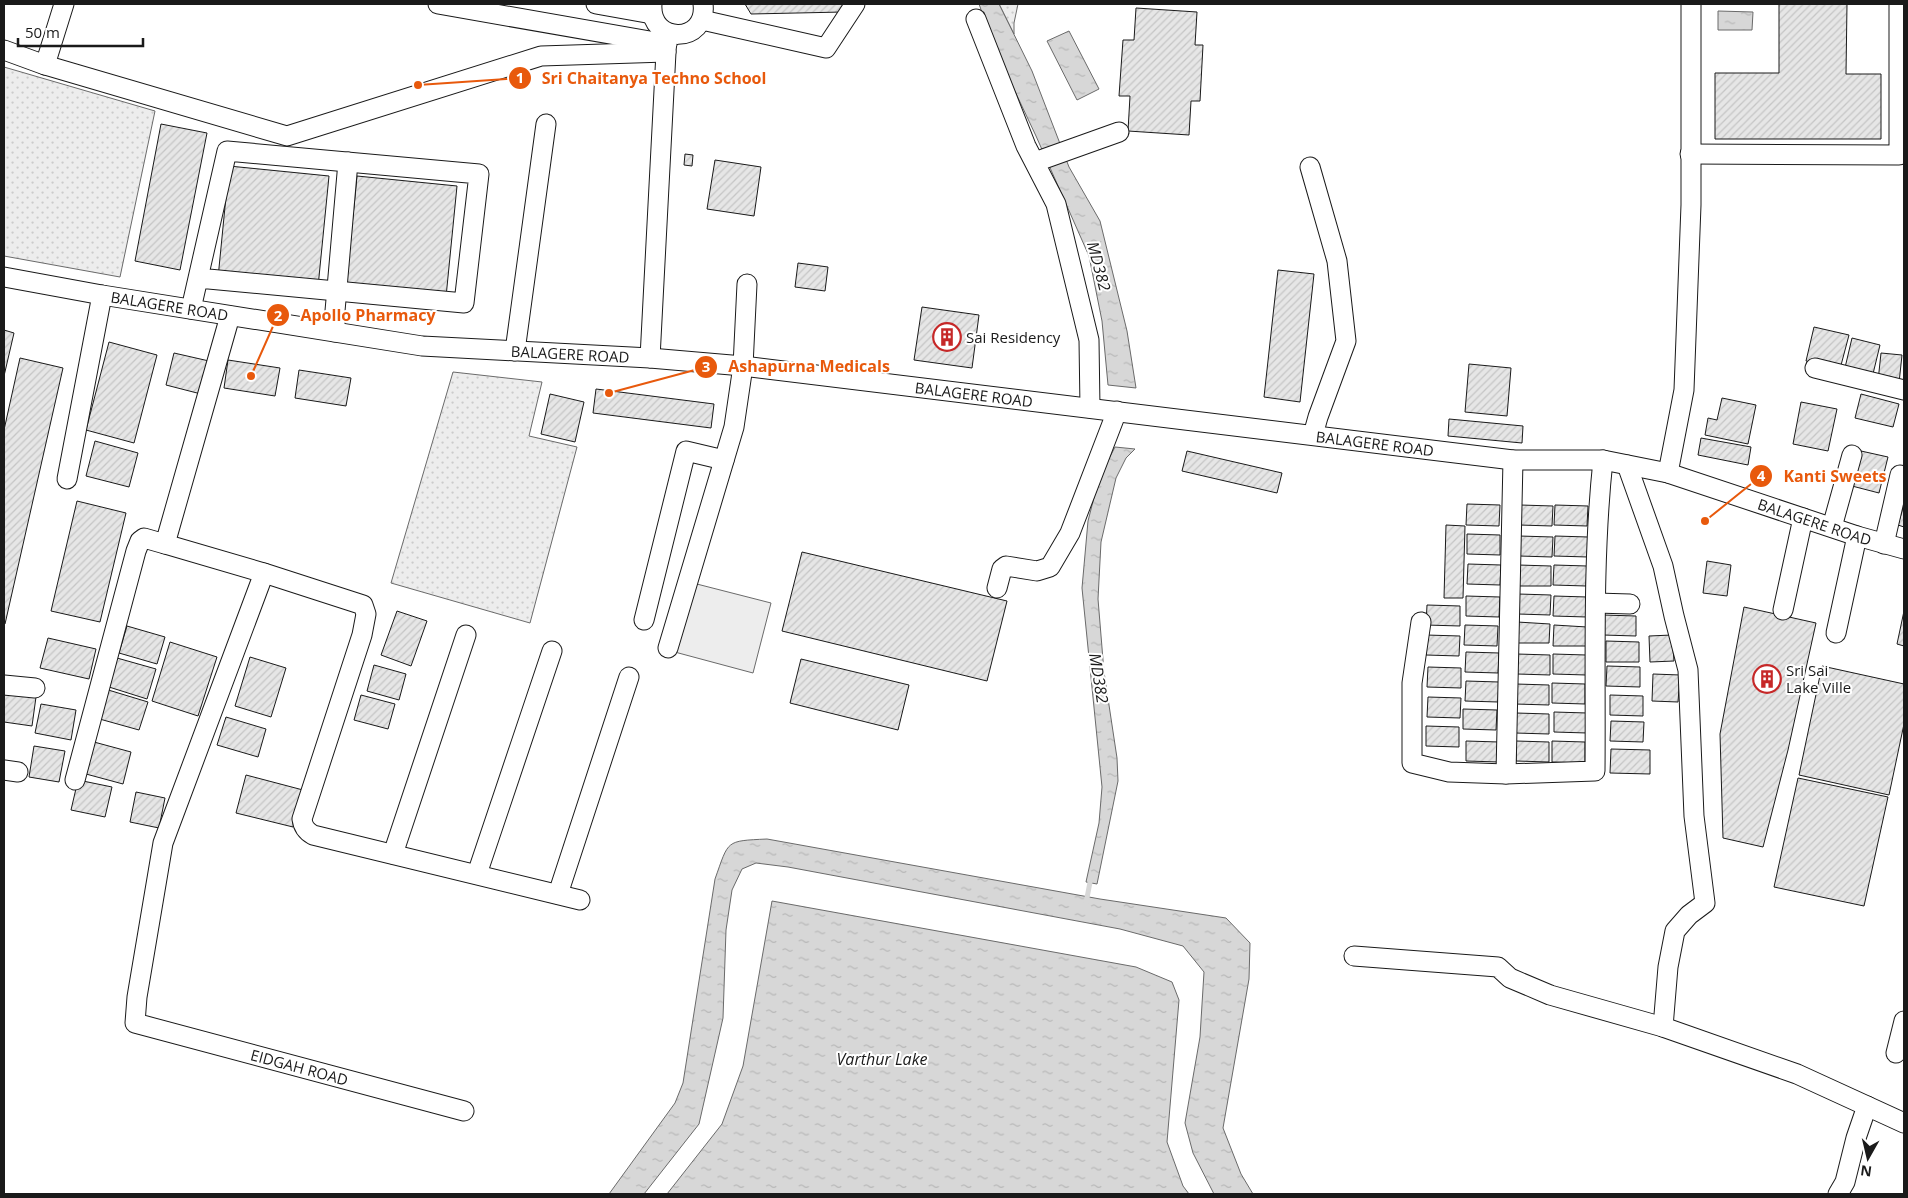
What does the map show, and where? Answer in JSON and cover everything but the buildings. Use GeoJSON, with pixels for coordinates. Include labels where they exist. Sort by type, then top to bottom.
{"type":"FeatureCollection","features":[{"type":"Feature","properties":{"kind":"street"},"geometry":{"type":"LineString","coordinates":[[45,65],[64,4]]}},
{"type":"Feature","properties":{"kind":"street"},"geometry":{"type":"LineString","coordinates":[[438,4],[666,48]]}},
{"type":"Feature","properties":{"kind":"street"},"geometry":{"type":"LineString","coordinates":[[596,4],[652,9],[655,23],[666,48],[650,358]]}},
{"type":"Feature","properties":{"kind":"street"},"geometry":{"type":"LineString","coordinates":[[4,50],[45,65],[287,136],[541,56],[666,48],[679,35],[688,33],[696,28],[703,12],[826,48],[855,4]]}},
{"type":"Feature","properties":{"kind":"street"},"geometry":{"type":"LineString","coordinates":[[1668,473],[1684,390],[1691,205],[1691,4]]}},
{"type":"Feature","properties":{"kind":"street"},"geometry":{"type":"LineString","coordinates":[[1690,154],[1899,155],[1899,4]]}},
{"type":"Feature","properties":{"kind":"street"},"geometry":{"type":"LineString","coordinates":[[976,19],[1026,146],[1039,160],[1056,204],[1089,340],[1090,408]]}},
{"type":"Feature","properties":{"kind":"street"},"geometry":{"type":"LineString","coordinates":[[515,351],[546,124]]}},
{"type":"Feature","properties":{"kind":"street"},"geometry":{"type":"LineString","coordinates":[[1039,160],[1120,132]]}},
{"type":"Feature","properties":{"kind":"street"},"geometry":{"type":"LineString","coordinates":[[191,309],[198,278],[227,151],[479,174],[464,303],[198,278]]}},
{"type":"Feature","properties":{"kind":"street"},"geometry":{"type":"LineString","coordinates":[[335,332],[336,291],[348,162]]}},
{"type":"Feature","properties":{"kind":"street"},"geometry":{"type":"LineString","coordinates":[[1310,166],[1337,261],[1346,341],[1313,435]]}},
{"type":"Feature","properties":{"kind":"street","name":"BALAGERE ROAD"},"geometry":{"type":"LineString","coordinates":[[4,278],[422,346],[650,358],[742,366],[1512,460],[1603,460],[1668,473],[1857,536],[1904,549]]}},
{"type":"Feature","properties":{"kind":"street"},"geometry":{"type":"LineString","coordinates":[[668,648],[734,427],[742,366],[748,284]]}},
{"type":"Feature","properties":{"kind":"street"},"geometry":{"type":"LineString","coordinates":[[67,479],[102,295]]}},
{"type":"Feature","properties":{"kind":"street"},"geometry":{"type":"LineString","coordinates":[[165,544],[230,316]]}},
{"type":"Feature","properties":{"kind":"street"},"geometry":{"type":"LineString","coordinates":[[1815,368],[1904,390]]}},
{"type":"Feature","properties":{"kind":"street"},"geometry":{"type":"LineString","coordinates":[[997,588],[1002,569],[1006,566],[1037,571],[1050,567],[1070,534],[1117,411]]}},
{"type":"Feature","properties":{"kind":"street"},"geometry":{"type":"LineString","coordinates":[[644,620],[686,452],[724,460]]}},
{"type":"Feature","properties":{"kind":"street"},"geometry":{"type":"LineString","coordinates":[[1832,527],[1852,456]]}},
{"type":"Feature","properties":{"kind":"street"},"geometry":{"type":"LineString","coordinates":[[1506,774],[1512,460]]}},
{"type":"Feature","properties":{"kind":"street"},"geometry":{"type":"LineString","coordinates":[[1421,622],[1412,683],[1412,763],[1449,772],[1506,774],[1595,771],[1596,603],[1599,495],[1603,460]]}},
{"type":"Feature","properties":{"kind":"street"},"geometry":{"type":"LineString","coordinates":[[1627,465],[1663,566],[1688,670],[1694,816],[1705,903],[1689,915],[1676,931],[1668,967],[1663,1027]]}},
{"type":"Feature","properties":{"kind":"street"},"geometry":{"type":"LineString","coordinates":[[1884,544],[1900,475]]}},
{"type":"Feature","properties":{"kind":"street"},"geometry":{"type":"LineString","coordinates":[[1783,610],[1803,518]]}},
{"type":"Feature","properties":{"kind":"street"},"geometry":{"type":"LineString","coordinates":[[1836,633],[1857,536]]}},
{"type":"Feature","properties":{"kind":"street"},"geometry":{"type":"LineString","coordinates":[[75,780],[140,541],[144,538],[264,572],[363,605],[366,614],[362,635],[302,818],[303,825],[307,831],[580,900]]}},
{"type":"Feature","properties":{"kind":"street","name":"EIDGAH ROAD"},"geometry":{"type":"LineString","coordinates":[[264,572],[163,843],[137,997],[135,1023],[464,1111]]}},
{"type":"Feature","properties":{"kind":"street"},"geometry":{"type":"LineString","coordinates":[[1596,603],[1630,604]]}},
{"type":"Feature","properties":{"kind":"street"},"geometry":{"type":"LineString","coordinates":[[393,854],[466,635]]}},
{"type":"Feature","properties":{"kind":"street"},"geometry":{"type":"LineString","coordinates":[[477,874],[552,651]]}},
{"type":"Feature","properties":{"kind":"street"},"geometry":{"type":"LineString","coordinates":[[558,894],[629,676]]}},
{"type":"Feature","properties":{"kind":"street"},"geometry":{"type":"LineString","coordinates":[[4,685],[35,688]]}},
{"type":"Feature","properties":{"kind":"street"},"geometry":{"type":"LineString","coordinates":[[1354,956],[1498,967],[1510,978],[1550,995],[1663,1027],[1797,1074],[1904,1123]]}},
{"type":"Feature","properties":{"kind":"street"},"geometry":{"type":"LineString","coordinates":[[1896,1053],[1904,1021]]}},
{"type":"Feature","properties":{"kind":"street"},"geometry":{"type":"LineString","coordinates":[[1838,1194],[1845,1182],[1856,1138],[1867,1106]]}},
{"type":"Feature","properties":{"kind":"shaded area"},"geometry":{"type":"Polygon","coordinates":[[[999,4],[1018,4],[1014,34],[999,4]]]}},
{"type":"Feature","properties":{"kind":"shaded area"},"geometry":{"type":"Polygon","coordinates":[[[4,67],[155,111],[120,277],[4,256],[4,67]]]}},
{"type":"Feature","properties":{"kind":"shaded area"},"geometry":{"type":"Polygon","coordinates":[[[453,372],[542,382],[529,436],[577,447],[530,623],[391,583],[453,372]]]}},
{"type":"Feature","properties":{"kind":"shaded area"},"geometry":{"type":"Polygon","coordinates":[[[689,582],[771,603],[753,673],[671,651],[689,582]]]}},
{"type":"Feature","properties":{"kind":"water"},"geometry":{"type":"Polygon","coordinates":[[[979,4],[999,4],[1032,71],[1069,167],[1100,221],[1127,331],[1136,388],[1108,385],[1102,321],[1089,256],[996,51],[979,4]]]}},
{"type":"Feature","properties":{"kind":"water"},"geometry":{"type":"Polygon","coordinates":[[[1718,11],[1753,12],[1752,30],[1718,30],[1718,11]]]}},
{"type":"Feature","properties":{"kind":"water"},"geometry":{"type":"Polygon","coordinates":[[[1069,31],[1099,89],[1077,100],[1047,41],[1069,31]]]}},
{"type":"Feature","properties":{"kind":"water"},"geometry":{"type":"Polygon","coordinates":[[[1115,447],[1135,449],[1126,458],[1116,478],[1101,542],[1098,599],[1104,672],[1117,758],[1118,781],[1097,884],[1086,882],[1099,823],[1102,787],[1082,588],[1088,521],[1099,478],[1115,447]]]}},
{"type":"Feature","properties":{"kind":"water"},"geometry":{"type":"Polygon","coordinates":[[[767,839],[1100,899],[1226,918],[1250,943],[1249,979],[1223,1128],[1241,1174],[1253,1194],[1214,1194],[1193,1153],[1185,1123],[1200,1037],[1204,972],[1183,946],[1120,929],[788,867],[756,863],[742,869],[732,890],[726,930],[723,1018],[699,1124],[644,1194],[609,1194],[675,1103],[683,1083],[715,879],[723,857],[731,845],[736,842],[767,839]]]}},
{"type":"Feature","properties":{"kind":"water","name":"Varthur Lake"},"geometry":{"type":"Polygon","coordinates":[[[772,901],[1136,967],[1172,982],[1179,1000],[1167,1142],[1183,1186],[1189,1194],[667,1194],[722,1124],[743,1066],[772,901]]]}},
{"type":"Feature","properties":{"kind":"waterway","name":"MD382"},"geometry":{"type":"LineString","coordinates":[[1086,903],[1091,877]]}},
{"type":"Feature","properties":{"kind":"place","name":"Sri Chaitanya Techno School"},"geometry":{"type":"Point","coordinates":[418,85]}},
{"type":"Feature","properties":{"kind":"place","name":"Sai Residency"},"geometry":{"type":"Point","coordinates":[947,337]}},
{"type":"Feature","properties":{"kind":"place","name":"Apollo Pharmacy"},"geometry":{"type":"Point","coordinates":[251,376]}},
{"type":"Feature","properties":{"kind":"place","name":"Ashapurna Medicals"},"geometry":{"type":"Point","coordinates":[609,393]}},
{"type":"Feature","properties":{"kind":"place","name":"Kanti Sweets"},"geometry":{"type":"Point","coordinates":[1705,521]}},
{"type":"Feature","properties":{"kind":"place","name":"Sri Sai Lake Ville"},"geometry":{"type":"Point","coordinates":[1767,679]}}]}
